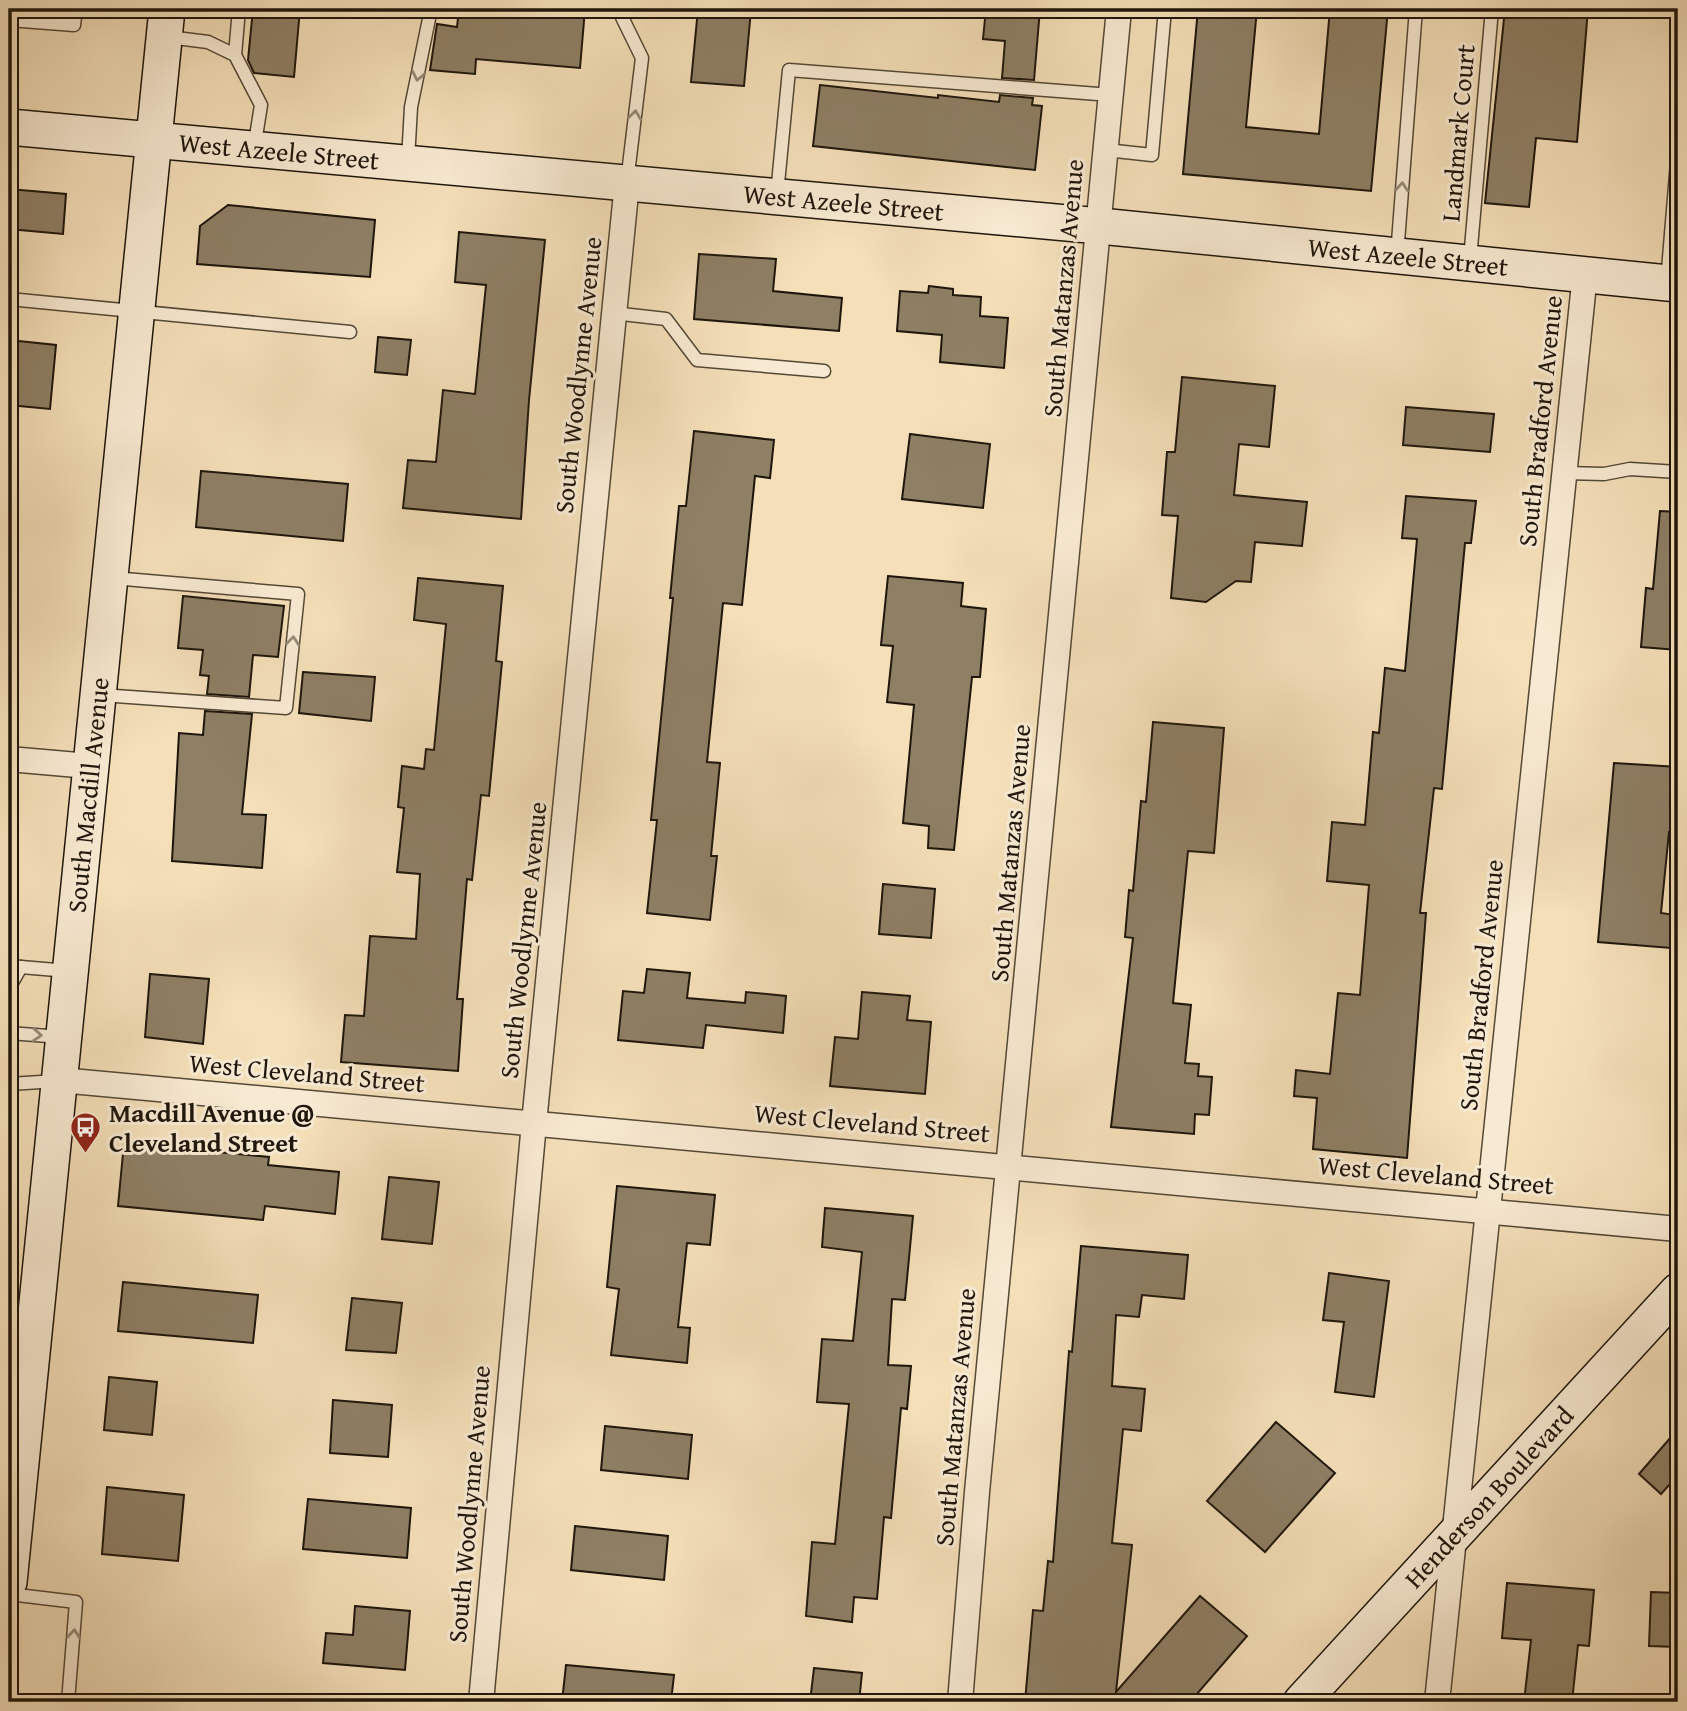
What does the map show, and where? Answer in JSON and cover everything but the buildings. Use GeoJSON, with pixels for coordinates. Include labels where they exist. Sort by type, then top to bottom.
{"type":"FeatureCollection","features":[{"type":"Feature","properties":{"kind":"main road","name":"South Macdill Avenue"},"geometry":{"type":"LineString","coordinates":[[9,1582],[18,1394],[60,1080],[89,766],[165,23]]}},
{"type":"Feature","properties":{"kind":"main road","name":"West Azeele Street"},"geometry":{"type":"LineString","coordinates":[[9,127],[1100,226],[1673,283]]}},
{"type":"Feature","properties":{"kind":"main road","name":"Henderson Boulevard"},"geometry":{"type":"LineString","coordinates":[[1301,1702],[1678,1291]]}},
{"type":"Feature","properties":{"kind":"street","name":"South Matanzas Avenue"},"geometry":{"type":"LineString","coordinates":[[960,1702],[977,1493],[1119,9]]}},
{"type":"Feature","properties":{"kind":"street","name":"South Woodlynne Avenue"},"geometry":{"type":"LineString","coordinates":[[481,1702],[534,1123],[627,183]]}},
{"type":"Feature","properties":{"kind":"street","name":"South Bradford Avenue"},"geometry":{"type":"LineString","coordinates":[[1437,1702],[1585,274]]}},
{"type":"Feature","properties":{"kind":"street"},"geometry":{"type":"LineString","coordinates":[[9,759],[89,766]]}},
{"type":"Feature","properties":{"kind":"street","name":"West Cleveland Street"},"geometry":{"type":"LineString","coordinates":[[60,1080],[1678,1229]]}},
{"type":"Feature","properties":{"kind":"lane"},"geometry":{"type":"LineString","coordinates":[[9,20],[74,25],[76,9]]}},
{"type":"Feature","properties":{"kind":"lane"},"geometry":{"type":"LineString","coordinates":[[239,9],[235,55],[261,104],[254,149]]}},
{"type":"Feature","properties":{"kind":"lane"},"geometry":{"type":"LineString","coordinates":[[407,163],[411,107],[431,9]]}},
{"type":"Feature","properties":{"kind":"lane"},"geometry":{"type":"LineString","coordinates":[[618,9],[642,58],[627,183]]}},
{"type":"Feature","properties":{"kind":"lane"},"geometry":{"type":"LineString","coordinates":[[1106,150],[1152,155],[1165,9]]}},
{"type":"Feature","properties":{"kind":"lane"},"geometry":{"type":"LineString","coordinates":[[1397,255],[1416,9]]}},
{"type":"Feature","properties":{"kind":"lane","name":"Landmark Court"},"geometry":{"type":"LineString","coordinates":[[1469,262],[1493,9]]}},
{"type":"Feature","properties":{"kind":"lane"},"geometry":{"type":"LineString","coordinates":[[165,23],[235,55]]}},
{"type":"Feature","properties":{"kind":"lane"},"geometry":{"type":"LineString","coordinates":[[777,197],[789,70],[1111,95]]}},
{"type":"Feature","properties":{"kind":"lane"},"geometry":{"type":"LineString","coordinates":[[1673,283],[1678,150]]}},
{"type":"Feature","properties":{"kind":"lane"},"geometry":{"type":"LineString","coordinates":[[9,299],[350,332]]}},
{"type":"Feature","properties":{"kind":"lane"},"geometry":{"type":"LineString","coordinates":[[614,313],[666,319],[697,360],[824,371]]}},
{"type":"Feature","properties":{"kind":"lane"},"geometry":{"type":"LineString","coordinates":[[1565,473],[1604,474],[1630,469],[1678,472]]}},
{"type":"Feature","properties":{"kind":"lane"},"geometry":{"type":"LineString","coordinates":[[97,694],[286,708],[298,594],[109,578]]}},
{"type":"Feature","properties":{"kind":"lane"},"geometry":{"type":"LineString","coordinates":[[9,988],[15,966],[70,971]]}},
{"type":"Feature","properties":{"kind":"lane"},"geometry":{"type":"LineString","coordinates":[[10,1031],[63,1037]]}},
{"type":"Feature","properties":{"kind":"lane"},"geometry":{"type":"LineString","coordinates":[[9,1084],[60,1080]]}},
{"type":"Feature","properties":{"kind":"lane"},"geometry":{"type":"LineString","coordinates":[[9,1594],[76,1602],[68,1702]]}},
{"type":"Feature","properties":{"kind":"place","name":"Macdill Avenue @ Cleveland Street"},"geometry":{"type":"Point","coordinates":[86,1155]}}]}
